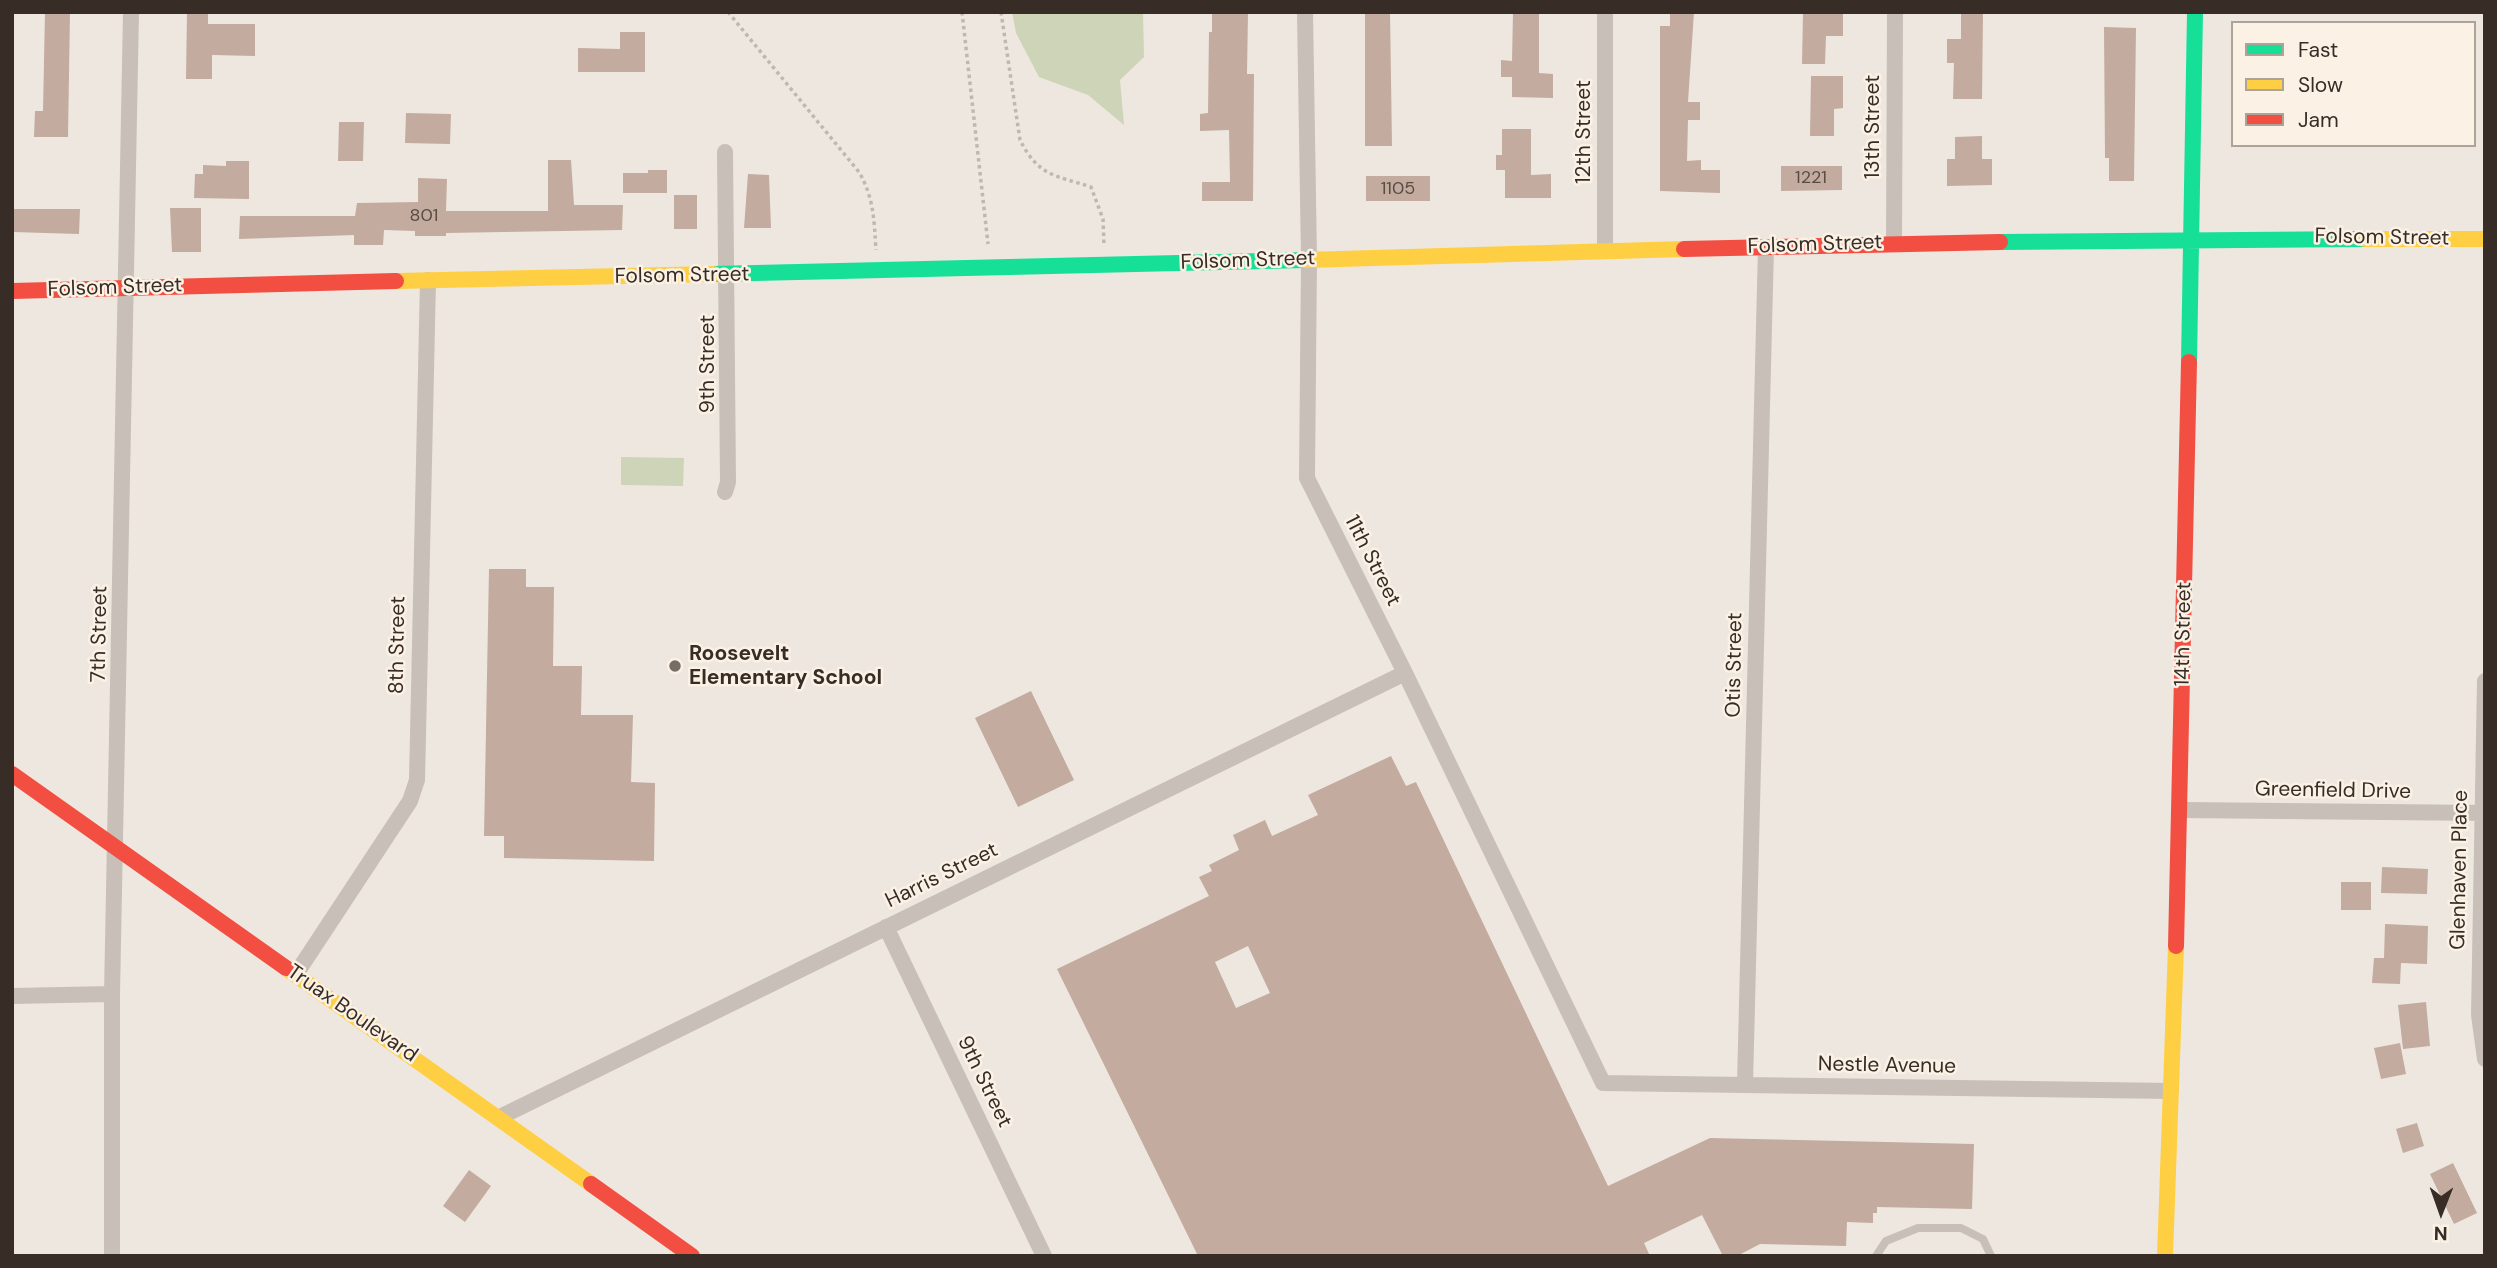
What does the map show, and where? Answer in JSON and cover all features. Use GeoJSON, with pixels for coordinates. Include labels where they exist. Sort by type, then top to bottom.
{"type":"FeatureCollection","features":[{"type":"Feature","properties":{"kind":"street","name":"7th Street"},"geometry":{"type":"LineString","coordinates":[[112,1256],[113,994],[131,12]]}},
{"type":"Feature","properties":{"kind":"street","name":"11th Street"},"geometry":{"type":"LineString","coordinates":[[1305,12],[1309,259],[1307,478],[1405,673],[1603,1083]]}},
{"type":"Feature","properties":{"kind":"street","name":"12th Street"},"geometry":{"type":"LineString","coordinates":[[1605,12],[1605,251]]}},
{"type":"Feature","properties":{"kind":"street","name":"13th Street"},"geometry":{"type":"LineString","coordinates":[[1894,242],[1895,12]]}},
{"type":"Feature","properties":{"kind":"street","name":"14th Street"},"geometry":{"type":"LineString","coordinates":[[2165,1256],[2181,810],[2195,12]]}},
{"type":"Feature","properties":{"kind":"street","name":"9th Street"},"geometry":{"type":"LineString","coordinates":[[725,492],[729,482],[726,152]]}},
{"type":"Feature","properties":{"kind":"street","name":"Folsom Street"},"geometry":{"type":"LineString","coordinates":[[12,290],[729,276],[1894,242],[2190,237],[2485,239]]}},
{"type":"Feature","properties":{"kind":"street","name":"Otis Street"},"geometry":{"type":"LineString","coordinates":[[1745,1084],[1766,247]]}},
{"type":"Feature","properties":{"kind":"street","name":"8th Street"},"geometry":{"type":"LineString","coordinates":[[296,974],[410,801],[417,780],[428,280]]}},
{"type":"Feature","properties":{"kind":"street","name":"Harris Street"},"geometry":{"type":"LineString","coordinates":[[498,1118],[1405,673]]}},
{"type":"Feature","properties":{"kind":"street","name":"Glenhaven Place"},"geometry":{"type":"LineString","coordinates":[[2485,681],[2479,1015],[2485,1059]]}},
{"type":"Feature","properties":{"kind":"street","name":"Truax Boulevard"},"geometry":{"type":"LineString","coordinates":[[12,774],[692,1256]]}},
{"type":"Feature","properties":{"kind":"street","name":"Greenfield Drive"},"geometry":{"type":"LineString","coordinates":[[2181,810],[2483,813]]}},
{"type":"Feature","properties":{"kind":"street","name":"9th Street"},"geometry":{"type":"LineString","coordinates":[[886,927],[1044,1256]]}},
{"type":"Feature","properties":{"kind":"street"},"geometry":{"type":"LineString","coordinates":[[12,996],[113,994]]}},
{"type":"Feature","properties":{"kind":"street","name":"Nestle Avenue"},"geometry":{"type":"LineString","coordinates":[[1603,1083],[2171,1091]]}},
{"type":"Feature","properties":{"kind":"lane"},"geometry":{"type":"LineString","coordinates":[[1876,1256],[1886,1241],[1918,1228],[1961,1228],[1983,1239],[1990,1256]]}},
{"type":"Feature","properties":{"kind":"path"},"geometry":{"type":"LineString","coordinates":[[727,12],[859,172],[870,191],[875,210],[876,243]]}},
{"type":"Feature","properties":{"kind":"path"},"geometry":{"type":"LineString","coordinates":[[962,12],[988,244]]}},
{"type":"Feature","properties":{"kind":"path"},"geometry":{"type":"LineString","coordinates":[[1000,12],[1020,140],[1043,172],[1091,187],[1102,219],[1106,265]]}},
{"type":"Feature","properties":{"kind":"green space"},"geometry":{"type":"Polygon","coordinates":[[[1012,12],[1143,12],[1144,57],[1120,80],[1124,125],[1088,95],[1039,77],[1016,33],[1012,12]]]}},
{"type":"Feature","properties":{"kind":"green space"},"geometry":{"type":"Polygon","coordinates":[[[621,457],[684,458],[683,486],[621,485],[621,457]]]}},
{"type":"Feature","properties":{"kind":"building"},"geometry":{"type":"Polygon","coordinates":[[[45,12],[70,12],[68,137],[34,137],[35,111],[43,111],[45,12]]]}},
{"type":"Feature","properties":{"kind":"building"},"geometry":{"type":"Polygon","coordinates":[[[187,12],[208,12],[208,24],[255,24],[255,56],[212,55],[212,79],[186,79],[187,12]]]}},
{"type":"Feature","properties":{"kind":"building"},"geometry":{"type":"Polygon","coordinates":[[[1212,12],[1248,12],[1247,74],[1254,74],[1253,201],[1202,201],[1202,182],[1230,182],[1229,130],[1200,131],[1200,114],[1208,113],[1209,32],[1212,32],[1212,12]]]}},
{"type":"Feature","properties":{"kind":"building"},"geometry":{"type":"Polygon","coordinates":[[[1365,12],[1390,12],[1392,146],[1365,146],[1365,12]]]}},
{"type":"Feature","properties":{"kind":"building"},"geometry":{"type":"Polygon","coordinates":[[[1513,12],[1539,12],[1539,73],[1553,74],[1553,98],[1512,97],[1512,77],[1501,77],[1501,60],[1512,61],[1513,12]]]}},
{"type":"Feature","properties":{"kind":"building"},"geometry":{"type":"Polygon","coordinates":[[[1670,12],[1694,12],[1688,102],[1700,102],[1700,120],[1688,120],[1687,161],[1701,160],[1701,170],[1720,170],[1720,193],[1660,191],[1660,26],[1670,26],[1670,12]]]}},
{"type":"Feature","properties":{"kind":"building"},"geometry":{"type":"Polygon","coordinates":[[[1803,12],[1843,12],[1843,36],[1826,36],[1825,64],[1802,64],[1803,12]]]}},
{"type":"Feature","properties":{"kind":"building"},"geometry":{"type":"Polygon","coordinates":[[[1961,12],[1983,12],[1982,99],[1953,99],[1954,63],[1947,63],[1947,39],[1961,39],[1961,12]]]}},
{"type":"Feature","properties":{"kind":"building"},"geometry":{"type":"Polygon","coordinates":[[[2104,27],[2136,28],[2134,181],[2109,181],[2109,158],[2105,158],[2104,27]]]}},
{"type":"Feature","properties":{"kind":"building"},"geometry":{"type":"Polygon","coordinates":[[[620,32],[645,32],[645,72],[578,72],[578,48],[620,49],[620,32]]]}},
{"type":"Feature","properties":{"kind":"building"},"geometry":{"type":"Polygon","coordinates":[[[1811,76],[1843,76],[1843,108],[1834,109],[1834,136],[1810,136],[1811,76]]]}},
{"type":"Feature","properties":{"kind":"building"},"geometry":{"type":"Polygon","coordinates":[[[406,113],[451,114],[450,144],[405,143],[406,113]]]}},
{"type":"Feature","properties":{"kind":"building"},"geometry":{"type":"Polygon","coordinates":[[[339,122],[364,122],[363,161],[338,161],[339,122]]]}},
{"type":"Feature","properties":{"kind":"building"},"geometry":{"type":"Polygon","coordinates":[[[1502,129],[1531,129],[1531,175],[1551,174],[1551,198],[1505,198],[1505,170],[1496,170],[1496,155],[1502,155],[1502,129]]]}},
{"type":"Feature","properties":{"kind":"building"},"geometry":{"type":"Polygon","coordinates":[[[1982,136],[1982,159],[1992,159],[1992,185],[1947,186],[1947,159],[1955,159],[1955,137],[1982,136]]]}},
{"type":"Feature","properties":{"kind":"building"},"geometry":{"type":"Polygon","coordinates":[[[548,160],[571,160],[574,205],[623,205],[622,230],[446,233],[446,236],[415,236],[415,231],[384,230],[383,245],[354,245],[354,235],[239,239],[240,216],[355,216],[357,203],[418,202],[418,178],[447,179],[446,211],[548,211],[548,160]]]}},
{"type":"Feature","properties":{"kind":"building"},"geometry":{"type":"Polygon","coordinates":[[[226,161],[249,161],[249,199],[194,198],[195,174],[203,174],[203,165],[226,166],[226,161]]]}},
{"type":"Feature","properties":{"kind":"building"},"geometry":{"type":"Polygon","coordinates":[[[1781,166],[1842,166],[1842,190],[1781,191],[1781,166]]]}},
{"type":"Feature","properties":{"kind":"building"},"geometry":{"type":"Polygon","coordinates":[[[648,170],[667,170],[667,193],[623,193],[623,173],[648,173],[648,170]]]}},
{"type":"Feature","properties":{"kind":"building"},"geometry":{"type":"Polygon","coordinates":[[[748,174],[769,175],[771,228],[744,228],[748,174]]]}},
{"type":"Feature","properties":{"kind":"building"},"geometry":{"type":"Polygon","coordinates":[[[1366,176],[1430,176],[1430,201],[1366,201],[1366,176]]]}},
{"type":"Feature","properties":{"kind":"building"},"geometry":{"type":"Polygon","coordinates":[[[674,195],[697,195],[697,229],[674,229],[674,195]]]}},
{"type":"Feature","properties":{"kind":"building"},"geometry":{"type":"Polygon","coordinates":[[[170,208],[201,208],[201,252],[172,252],[170,208]]]}},
{"type":"Feature","properties":{"kind":"building"},"geometry":{"type":"Polygon","coordinates":[[[12,209],[80,209],[79,234],[12,232],[12,209]]]}},
{"type":"Feature","properties":{"kind":"building"},"geometry":{"type":"Polygon","coordinates":[[[489,569],[526,569],[526,587],[554,587],[553,666],[582,666],[581,715],[633,715],[631,782],[655,783],[654,861],[504,858],[504,836],[484,836],[489,569]]]}},
{"type":"Feature","properties":{"kind":"building"},"geometry":{"type":"Polygon","coordinates":[[[1031,691],[1074,780],[1018,807],[975,718],[1031,691]]]}},
{"type":"Feature","properties":{"kind":"building"},"geometry":{"type":"Polygon","coordinates":[[[1391,756],[1406,786],[1416,782],[1608,1186],[1710,1138],[1974,1144],[1972,1209],[1877,1207],[1877,1213],[1873,1213],[1873,1223],[1847,1222],[1846,1246],[1760,1244],[1737,1256],[1723,1256],[1702,1215],[1644,1243],[1650,1256],[1198,1256],[1057,969],[1209,896],[1199,877],[1212,871],[1209,865],[1239,850],[1233,835],[1265,820],[1272,836],[1318,815],[1308,795],[1391,756]],[[1248,946],[1215,962],[1236,1008],[1270,993],[1248,946]]]}},
{"type":"Feature","properties":{"kind":"building"},"geometry":{"type":"Polygon","coordinates":[[[2382,867],[2428,869],[2427,894],[2381,893],[2382,867]]]}},
{"type":"Feature","properties":{"kind":"building"},"geometry":{"type":"Polygon","coordinates":[[[2341,882],[2371,882],[2371,910],[2341,910],[2341,882]]]}},
{"type":"Feature","properties":{"kind":"building"},"geometry":{"type":"Polygon","coordinates":[[[2385,924],[2428,926],[2427,964],[2401,963],[2400,984],[2372,983],[2374,958],[2384,958],[2385,924]]]}},
{"type":"Feature","properties":{"kind":"building"},"geometry":{"type":"Polygon","coordinates":[[[2426,1002],[2430,1046],[2403,1049],[2398,1005],[2426,1002]]]}},
{"type":"Feature","properties":{"kind":"building"},"geometry":{"type":"Polygon","coordinates":[[[2400,1043],[2406,1074],[2381,1079],[2374,1048],[2400,1043]]]}},
{"type":"Feature","properties":{"kind":"building"},"geometry":{"type":"Polygon","coordinates":[[[2417,1123],[2424,1146],[2403,1153],[2396,1129],[2417,1123]]]}},
{"type":"Feature","properties":{"kind":"building"},"geometry":{"type":"Polygon","coordinates":[[[2453,1163],[2477,1213],[2454,1224],[2430,1174],[2453,1163]]]}},
{"type":"Feature","properties":{"kind":"building"},"geometry":{"type":"Polygon","coordinates":[[[469,1170],[491,1186],[465,1222],[443,1206],[469,1170]]]}},
{"type":"Feature","properties":{"kind":"traffic: fast"},"geometry":{"type":"LineString","coordinates":[[2189,362],[2195,12]]}},
{"type":"Feature","properties":{"kind":"traffic: fast"},"geometry":{"type":"LineString","coordinates":[[2000,242],[2365,239]]}},
{"type":"Feature","properties":{"kind":"traffic: fast"},"geometry":{"type":"LineString","coordinates":[[713,274],[1305,260]]}},
{"type":"Feature","properties":{"kind":"traffic: slow"},"geometry":{"type":"LineString","coordinates":[[2365,239],[2485,239]]}},
{"type":"Feature","properties":{"kind":"traffic: slow"},"geometry":{"type":"LineString","coordinates":[[1305,260],[1684,249]]}},
{"type":"Feature","properties":{"kind":"traffic: slow"},"geometry":{"type":"LineString","coordinates":[[396,281],[713,274]]}},
{"type":"Feature","properties":{"kind":"traffic: slow"},"geometry":{"type":"LineString","coordinates":[[2165,1256],[2176,946]]}},
{"type":"Feature","properties":{"kind":"traffic: slow"},"geometry":{"type":"LineString","coordinates":[[286,968],[591,1184]]}},
{"type":"Feature","properties":{"kind":"traffic: jam"},"geometry":{"type":"LineString","coordinates":[[1684,249],[2000,242]]}},
{"type":"Feature","properties":{"kind":"traffic: jam"},"geometry":{"type":"LineString","coordinates":[[12,291],[396,281]]}},
{"type":"Feature","properties":{"kind":"traffic: jam"},"geometry":{"type":"LineString","coordinates":[[2176,946],[2189,362]]}},
{"type":"Feature","properties":{"kind":"traffic: jam"},"geometry":{"type":"LineString","coordinates":[[12,774],[286,968]]}},
{"type":"Feature","properties":{"kind":"traffic: jam"},"geometry":{"type":"LineString","coordinates":[[591,1184],[692,1256]]}},
{"type":"Feature","properties":{"kind":"place","name":"Roosevelt Elementary School"},"geometry":{"type":"Point","coordinates":[675,666]}}]}
